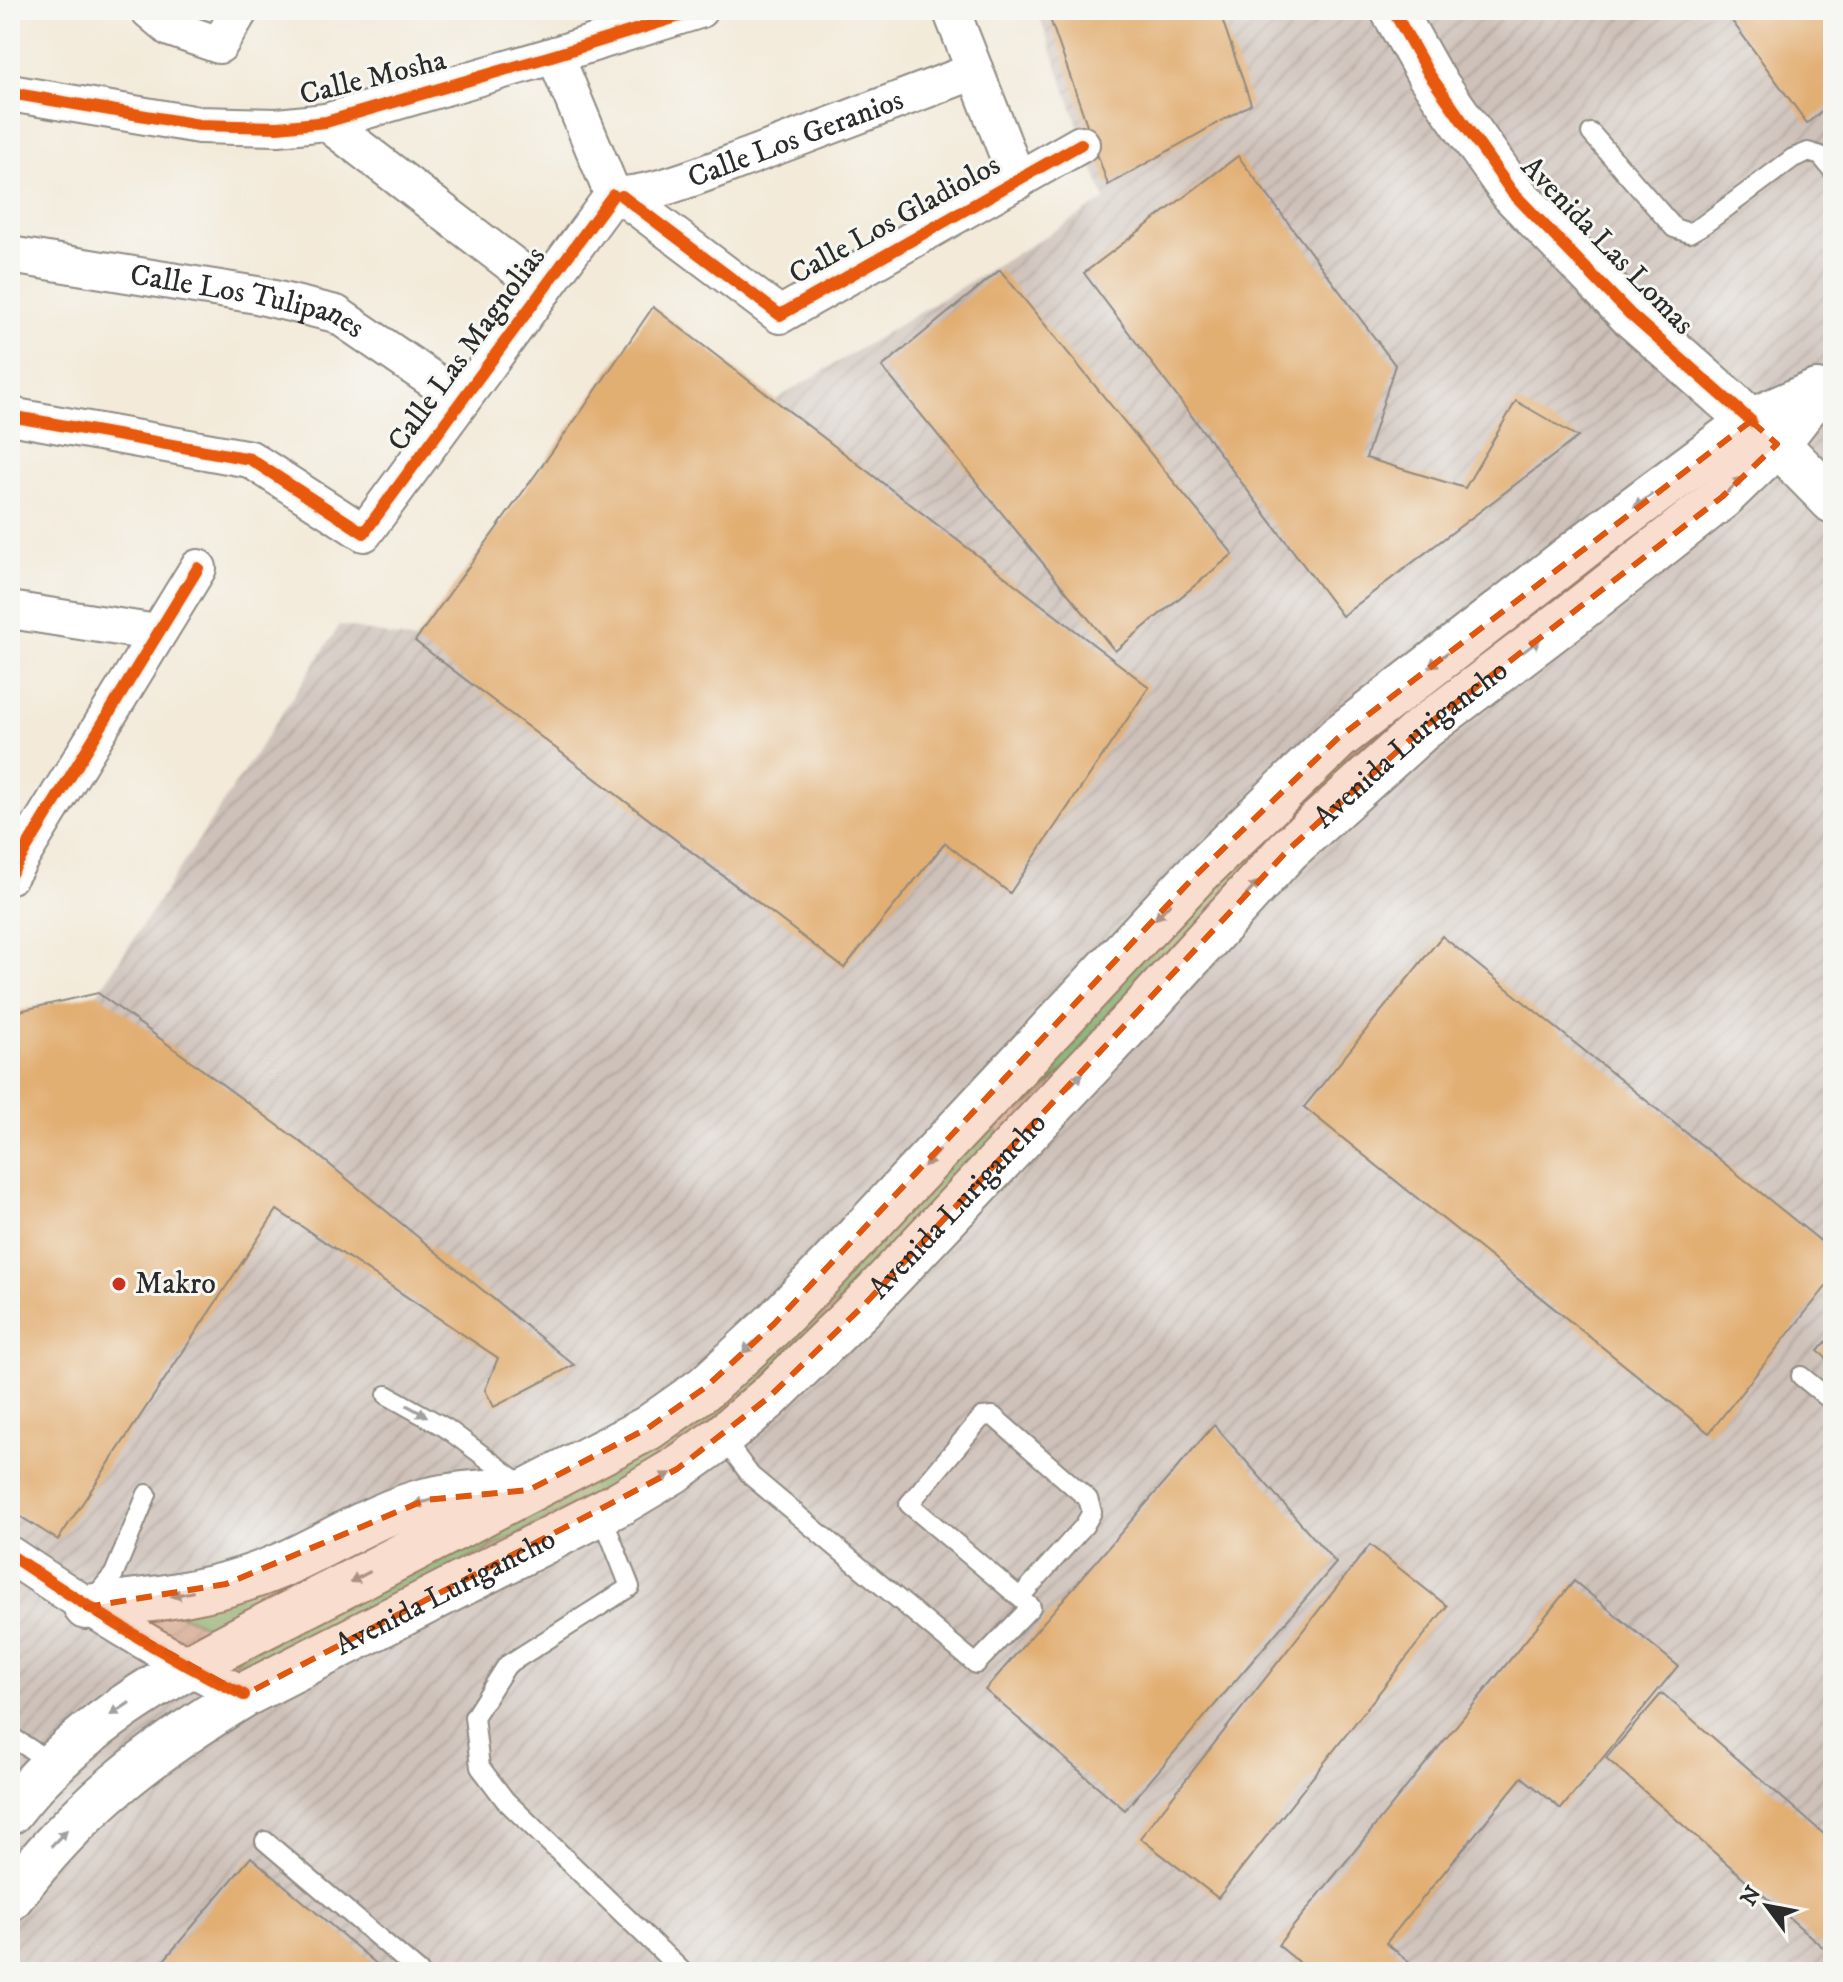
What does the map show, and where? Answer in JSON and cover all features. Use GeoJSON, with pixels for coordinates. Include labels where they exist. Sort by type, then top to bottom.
{"type":"FeatureCollection","features":[{"type":"Feature","properties":{"kind":"main road","name":"Avenida Las Lomas"},"geometry":{"type":"LineString","coordinates":[[1393,10],[1429,74],[1512,192],[1630,314],[1764,432],[1833,501]]}},
{"type":"Feature","properties":{"kind":"main road","name":"Avenida Lurigancho"},"geometry":{"type":"LineString","coordinates":[[10,1812],[52,1763],[87,1731],[186,1667],[648,1428],[706,1387],[774,1324],[1193,878],[1338,738],[1596,537],[1764,432],[1825,386]]}},
{"type":"Feature","properties":{"kind":"main road","name":"Avenida Lurigancho"},"geometry":{"type":"LineString","coordinates":[[10,1898],[42,1856],[84,1812],[124,1776],[186,1731],[244,1695],[601,1513],[677,1469],[722,1437],[768,1398],[864,1305],[1146,1006],[1288,850],[1422,729],[1722,497],[1764,432]]}},
{"type":"Feature","properties":{"kind":"main road"},"geometry":{"type":"LineString","coordinates":[[985,1101],[1022,1138]]}},
{"type":"Feature","properties":{"kind":"main road"},"geometry":{"type":"LineString","coordinates":[[86,1607],[159,1598],[226,1584],[276,1568],[383,1516],[425,1500],[464,1493],[529,1490]]}},
{"type":"Feature","properties":{"kind":"street"},"geometry":{"type":"LineString","coordinates":[[149,10],[170,28],[219,45],[240,10]]}},
{"type":"Feature","properties":{"kind":"street","name":"Calle Mosha"},"geometry":{"type":"LineString","coordinates":[[10,93],[199,125],[278,127],[326,122],[699,10]]}},
{"type":"Feature","properties":{"kind":"street"},"geometry":{"type":"LineString","coordinates":[[951,10],[1018,181]]}},
{"type":"Feature","properties":{"kind":"street"},"geometry":{"type":"LineString","coordinates":[[555,55],[618,195]]}},
{"type":"Feature","properties":{"kind":"street","name":"Calle Los Geranios"},"geometry":{"type":"LineString","coordinates":[[618,195],[715,169],[975,71]]}},
{"type":"Feature","properties":{"kind":"street"},"geometry":{"type":"LineString","coordinates":[[326,122],[544,289]]}},
{"type":"Feature","properties":{"kind":"street","name":"Calle Los Gladiolos"},"geometry":{"type":"LineString","coordinates":[[618,195],[780,315],[1081,144]]}},
{"type":"Feature","properties":{"kind":"street","name":"Calle Las Magnolias"},"geometry":{"type":"LineString","coordinates":[[10,416],[250,459],[364,533],[544,289],[618,195]]}},
{"type":"Feature","properties":{"kind":"street","name":"Calle Los Tulipanes"},"geometry":{"type":"LineString","coordinates":[[10,255],[257,295],[336,314],[462,400]]}},
{"type":"Feature","properties":{"kind":"street"},"geometry":{"type":"LineString","coordinates":[[10,875],[198,568]]}},
{"type":"Feature","properties":{"kind":"street"},"geometry":{"type":"LineString","coordinates":[[10,610],[157,633]]}},
{"type":"Feature","properties":{"kind":"street"},"geometry":{"type":"LineString","coordinates":[[10,1555],[86,1607],[186,1667],[244,1695]]}},
{"type":"Feature","properties":{"kind":"lane"},"geometry":{"type":"LineString","coordinates":[[1591,133],[1674,228],[1689,233],[1793,158],[1808,152],[1821,156],[1833,171]]}},
{"type":"Feature","properties":{"kind":"lane"},"geometry":{"type":"LineString","coordinates":[[1801,1376],[1833,1402]]}},
{"type":"Feature","properties":{"kind":"lane"},"geometry":{"type":"LineString","coordinates":[[387,1395],[446,1428],[529,1490]]}},
{"type":"Feature","properties":{"kind":"lane"},"geometry":{"type":"LineString","coordinates":[[722,1437],[751,1476],[976,1664],[1031,1607],[909,1504],[982,1417],[993,1416],[1088,1499],[1092,1512],[1084,1526],[1020,1597]]}},
{"type":"Feature","properties":{"kind":"lane"},"geometry":{"type":"LineString","coordinates":[[86,1607],[114,1574],[147,1494]]}},
{"type":"Feature","properties":{"kind":"lane"},"geometry":{"type":"LineString","coordinates":[[601,1513],[630,1587],[507,1665],[474,1717],[480,1767],[505,1800],[683,1972]]}},
{"type":"Feature","properties":{"kind":"lane"},"geometry":{"type":"LineString","coordinates":[[10,1736],[52,1763]]}},
{"type":"Feature","properties":{"kind":"lane"},"geometry":{"type":"LineString","coordinates":[[265,1841],[419,1972]]}},
{"type":"Feature","properties":{"kind":"highlighted area"},"geometry":{"type":"Polygon","coordinates":[[[1751,421],[1777,444],[1722,497],[1422,729],[1288,850],[864,1305],[768,1398],[677,1469],[244,1695],[86,1607],[226,1584],[425,1500],[529,1490],[648,1428],[706,1387],[774,1324],[1193,878],[1338,738],[1751,421]]]}},
{"type":"Feature","properties":{"kind":"shaded area"},"geometry":{"type":"Polygon","coordinates":[[[1037,10],[1833,10],[1833,1972],[10,1972],[10,1013],[98,993],[340,625],[415,641],[653,307],[775,400],[1105,200],[1037,10]]]}},
{"type":"Feature","properties":{"kind":"green space"},"geometry":{"type":"Polygon","coordinates":[[[1681,499],[1661,528],[1020,1111],[1008,1098],[1279,810],[1681,499]]]}},
{"type":"Feature","properties":{"kind":"green space"},"geometry":{"type":"Polygon","coordinates":[[[987,1119],[1000,1135],[738,1405],[622,1480],[248,1674],[234,1660],[619,1462],[987,1119]]]}},
{"type":"Feature","properties":{"kind":"green space"},"geometry":{"type":"Polygon","coordinates":[[[387,1536],[406,1538],[216,1631],[179,1614],[387,1536]]]}},
{"type":"Feature","properties":{"kind":"building"},"geometry":{"type":"Polygon","coordinates":[[[1047,10],[1219,10],[1251,104],[1108,185],[1047,10]]]}},
{"type":"Feature","properties":{"kind":"building"},"geometry":{"type":"Polygon","coordinates":[[[1724,10],[1833,10],[1833,103],[1807,123],[1724,10]]]}},
{"type":"Feature","properties":{"kind":"building"},"geometry":{"type":"Polygon","coordinates":[[[1238,156],[1395,365],[1366,458],[1465,488],[1516,401],[1578,437],[1342,616],[1084,273],[1238,156]]]}},
{"type":"Feature","properties":{"kind":"building"},"geometry":{"type":"Polygon","coordinates":[[[1000,270],[1233,554],[1115,651],[882,367],[1000,270]]]}},
{"type":"Feature","properties":{"kind":"building"},"geometry":{"type":"Polygon","coordinates":[[[653,307],[1149,687],[1010,893],[945,843],[844,968],[415,641],[653,307]]]}},
{"type":"Feature","properties":{"kind":"building"},"geometry":{"type":"Polygon","coordinates":[[[1442,936],[1833,1251],[1833,1278],[1709,1433],[1304,1107],[1442,936]]]}},
{"type":"Feature","properties":{"kind":"building","name":"Makro"},"geometry":{"type":"Polygon","coordinates":[[[98,993],[313,1151],[574,1365],[494,1407],[485,1390],[498,1358],[277,1210],[58,1540],[10,1510],[10,1013],[98,993]]]}},
{"type":"Feature","properties":{"kind":"building"},"geometry":{"type":"Polygon","coordinates":[[[1833,1334],[1833,1364],[1818,1351],[1833,1334]]]}},
{"type":"Feature","properties":{"kind":"building"},"geometry":{"type":"Polygon","coordinates":[[[1214,1425],[1336,1563],[1125,1810],[985,1690],[1214,1425]]]}},
{"type":"Feature","properties":{"kind":"building"},"geometry":{"type":"Polygon","coordinates":[[[1370,1545],[1447,1606],[1218,1898],[1140,1838],[1370,1545]]]}},
{"type":"Feature","properties":{"kind":"building"},"geometry":{"type":"Polygon","coordinates":[[[1574,1581],[1678,1666],[1561,1809],[1522,1777],[1386,1943],[1422,1972],[1311,1972],[1278,1945],[1574,1581]]]}},
{"type":"Feature","properties":{"kind":"building"},"geometry":{"type":"Polygon","coordinates":[[[1662,1693],[1833,1842],[1833,1956],[1606,1758],[1662,1693]]]}},
{"type":"Feature","properties":{"kind":"building"},"geometry":{"type":"Polygon","coordinates":[[[251,1857],[386,1972],[154,1972],[251,1857]]]}},
{"type":"Feature","properties":{"kind":"cycle path"},"geometry":{"type":"LineString","coordinates":[[10,93],[199,125],[278,127],[326,122],[699,10]]}},
{"type":"Feature","properties":{"kind":"cycle path"},"geometry":{"type":"LineString","coordinates":[[1393,10],[1429,74],[1512,192],[1630,314],[1751,421]]}},
{"type":"Feature","properties":{"kind":"cycle path"},"geometry":{"type":"LineString","coordinates":[[622,196],[780,315],[1081,144]]}},
{"type":"Feature","properties":{"kind":"cycle path"},"geometry":{"type":"LineString","coordinates":[[10,416],[250,459],[364,533],[613,195]]}},
{"type":"Feature","properties":{"kind":"cycle path"},"geometry":{"type":"LineString","coordinates":[[10,875],[198,568]]}},
{"type":"Feature","properties":{"kind":"cycle path"},"geometry":{"type":"LineString","coordinates":[[10,1555],[125,1629],[244,1695]]}},
{"type":"Feature","properties":{"kind":"place","name":"Makro"},"geometry":{"type":"Point","coordinates":[119,1284]}}]}
